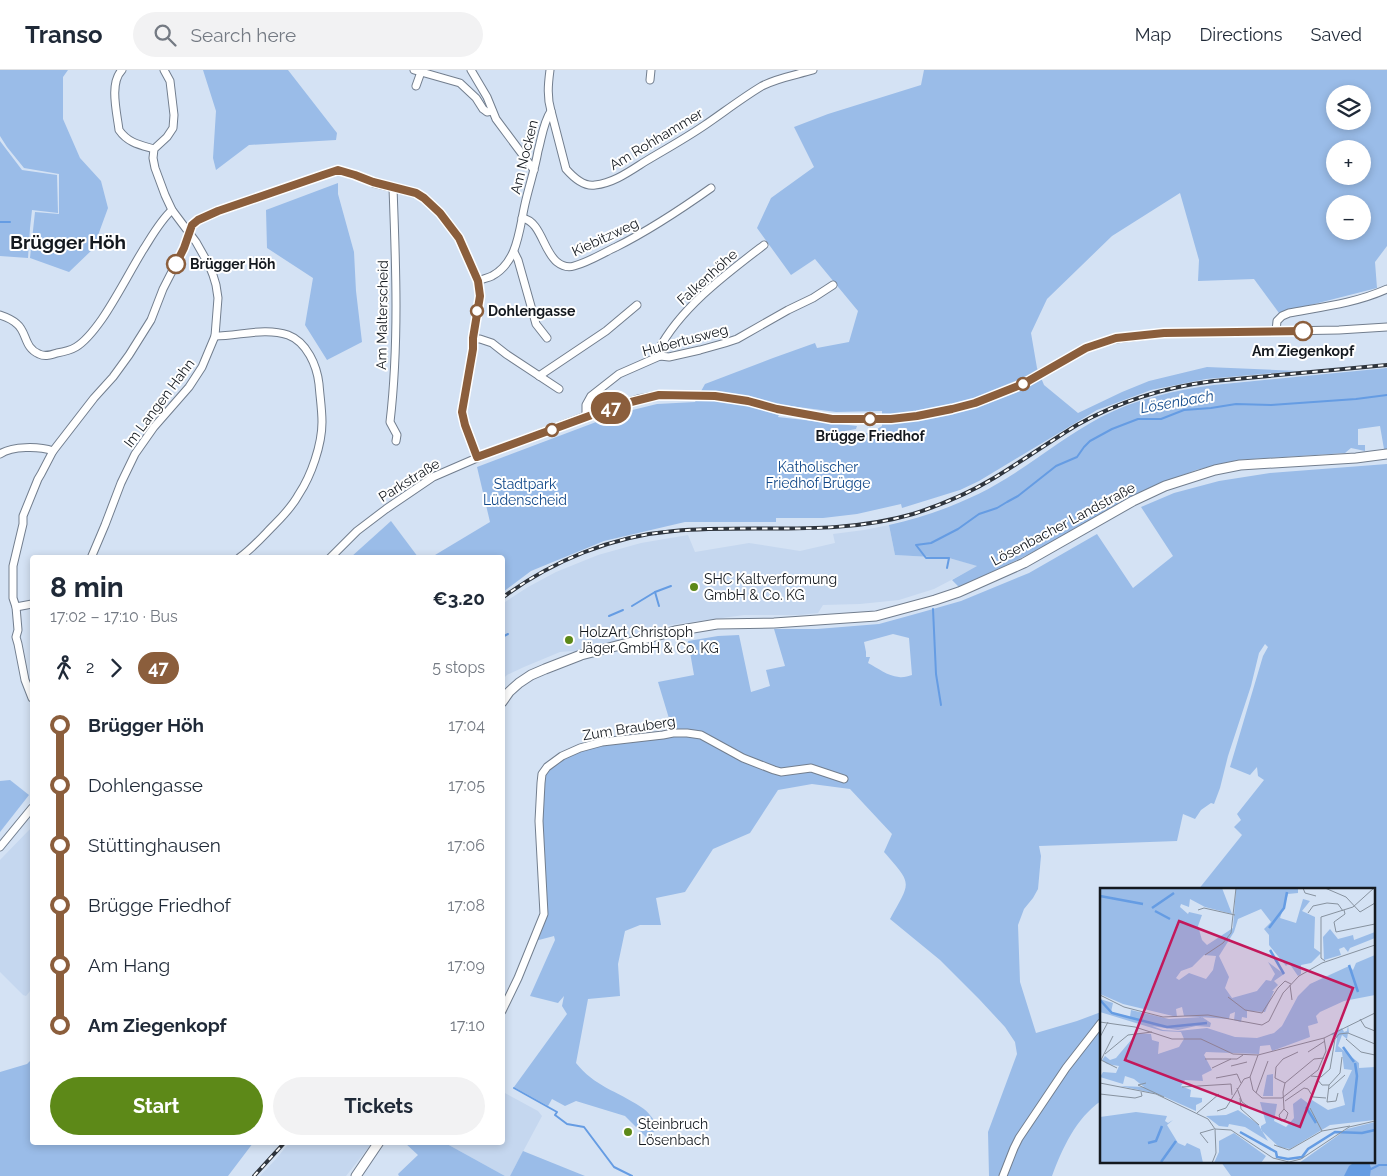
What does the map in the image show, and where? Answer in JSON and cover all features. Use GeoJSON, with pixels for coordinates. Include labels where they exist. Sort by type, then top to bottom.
{"type":"FeatureCollection","features":[{"type":"Feature","properties":{"kind":"main road","name":"Lösenbacher Landstraße"},"geometry":{"type":"LineString","coordinates":[[505,697],[519,683],[545,669],[581,656],[675,631],[717,624],[774,623],[876,616],[935,600],[959,592],[1024,563],[1133,501],[1166,486],[1216,470],[1240,465],[1356,458],[1387,454]]}},
{"type":"Feature","properties":{"kind":"main road"},"geometry":{"type":"LineString","coordinates":[[356,1176],[377,1145]]}},
{"type":"Feature","properties":{"kind":"street"},"geometry":{"type":"LineString","coordinates":[[122,70],[118,74],[115,83],[119,130],[131,142],[154,149],[166,138],[173,128],[174,114],[170,81],[164,70]]}},
{"type":"Feature","properties":{"kind":"street"},"geometry":{"type":"LineString","coordinates":[[471,70],[487,98],[496,119],[534,170]]}},
{"type":"Feature","properties":{"kind":"street","name":"Am Nocken"},"geometry":{"type":"LineString","coordinates":[[478,281],[498,272],[514,252],[545,119],[551,111],[548,99],[550,70]]}},
{"type":"Feature","properties":{"kind":"street"},"geometry":{"type":"LineString","coordinates":[[650,80],[651,70]]}},
{"type":"Feature","properties":{"kind":"street","name":"Am Rohhammer"},"geometry":{"type":"LineString","coordinates":[[551,111],[566,169],[572,176],[592,186],[610,182],[628,172],[704,126],[764,85],[812,70]]}},
{"type":"Feature","properties":{"kind":"street"},"geometry":{"type":"LineString","coordinates":[[416,86],[418,71],[460,84],[476,98],[483,110],[492,111]]}},
{"type":"Feature","properties":{"kind":"street","name":"Im Langen Hahn"},"geometry":{"type":"LineString","coordinates":[[92,555],[121,483],[135,454],[154,427],[189,387],[202,367],[216,336],[218,298],[216,284],[209,265],[196,242],[172,210],[165,195],[155,168],[154,149]]}},
{"type":"Feature","properties":{"kind":"street"},"geometry":{"type":"LineString","coordinates":[[30,693],[21,665],[16,637],[18,630],[16,607],[13,598],[13,566],[23,524],[23,516],[38,479],[53,451],[94,398],[113,377],[150,320],[184,248],[192,225],[198,220],[218,211],[338,170],[393,188],[416,193],[424,198],[440,213],[459,238],[478,281],[480,296],[462,412],[477,457]]}},
{"type":"Feature","properties":{"kind":"street","name":"Am Malterscheid"},"geometry":{"type":"LineString","coordinates":[[393,188],[396,306],[390,422],[397,435],[396,441]]}},
{"type":"Feature","properties":{"kind":"street","name":"Kiebitzweg"},"geometry":{"type":"LineString","coordinates":[[522,218],[534,224],[549,253],[555,260],[564,266],[573,266],[602,254],[648,230],[681,210],[711,188]]}},
{"type":"Feature","properties":{"kind":"street"},"geometry":{"type":"LineString","coordinates":[[0,315],[18,324],[29,345],[40,354],[46,356],[76,347],[97,326],[116,300],[155,230],[172,210]]}},
{"type":"Feature","properties":{"kind":"street","name":"Falkenhöhe"},"geometry":{"type":"LineString","coordinates":[[660,356],[658,351],[682,316],[701,296],[764,245]]}},
{"type":"Feature","properties":{"kind":"street"},"geometry":{"type":"LineString","coordinates":[[514,252],[536,324],[547,338]]}},
{"type":"Feature","properties":{"kind":"street","name":"Hubertusweg"},"geometry":{"type":"LineString","coordinates":[[586,416],[586,405],[591,396],[619,374],[660,356],[669,357],[725,344],[813,298],[833,285]]}},
{"type":"Feature","properties":{"kind":"street"},"geometry":{"type":"LineString","coordinates":[[1276,331],[1277,321],[1289,313],[1335,305],[1376,294],[1387,289]]}},
{"type":"Feature","properties":{"kind":"street"},"geometry":{"type":"LineString","coordinates":[[540,376],[606,331],[637,305]]}},
{"type":"Feature","properties":{"kind":"street","name":"Parkstraße"},"geometry":{"type":"LineString","coordinates":[[333,555],[357,531],[433,477],[477,457],[586,416],[659,395],[715,396],[832,419],[891,419],[952,409],[996,394],[1023,384],[1086,348],[1116,338],[1164,333],[1339,330],[1387,327]]}},
{"type":"Feature","properties":{"kind":"street"},"geometry":{"type":"LineString","coordinates":[[216,336],[258,332],[289,336],[309,353],[316,369],[320,389],[321,435],[306,482],[289,509],[251,550],[244,555]]}},
{"type":"Feature","properties":{"kind":"street"},"geometry":{"type":"LineString","coordinates":[[473,338],[492,343],[559,389]]}},
{"type":"Feature","properties":{"kind":"street"},"geometry":{"type":"LineString","coordinates":[[1,451],[42,447],[53,451]]}},
{"type":"Feature","properties":{"kind":"street"},"geometry":{"type":"LineString","coordinates":[[16,607],[30,604]]}},
{"type":"Feature","properties":{"kind":"street","name":"Zum Brauberg"},"geometry":{"type":"LineString","coordinates":[[505,1005],[544,914],[539,821],[542,774],[547,767],[562,756],[580,748],[602,742],[687,733],[701,736],[743,758],[774,770],[781,772],[811,768],[844,779]]}},
{"type":"Feature","properties":{"kind":"street"},"geometry":{"type":"LineString","coordinates":[[0,847],[30,810]]}},
{"type":"Feature","properties":{"kind":"street"},"geometry":{"type":"LineString","coordinates":[[1003,1176],[1019,1138],[1066,1068],[1100,1024]]}},
{"type":"Feature","properties":{"kind":"shaded area"},"geometry":{"type":"Polygon","coordinates":[[[889,525],[895,555],[949,558],[978,566],[934,589],[899,600],[823,605],[818,613],[800,615],[744,615],[669,625],[577,653],[572,651],[560,652],[505,677],[505,602],[556,572],[598,555],[641,543],[688,535],[695,552],[749,543],[800,551],[835,543],[833,534],[889,525]]]}},
{"type":"Feature","properties":{"kind":"shaded area"},"geometry":{"type":"Polygon","coordinates":[[[30,829],[30,991],[26,996],[0,972],[0,860],[30,829]]]}},
{"type":"Feature","properties":{"kind":"shaded area"},"geometry":{"type":"Polygon","coordinates":[[[505,1093],[538,1111],[542,1116],[510,1176],[505,1176],[449,1145],[505,1145],[505,1093]]]}},
{"type":"Feature","properties":{"kind":"shaded area"},"geometry":{"type":"Polygon","coordinates":[[[288,1145],[370,1145],[346,1176],[260,1176],[288,1145]]]}},
{"type":"Feature","properties":{"kind":"shaded area"},"geometry":{"type":"Polygon","coordinates":[[[1352,1164],[1370,1164],[1370,1176],[1344,1176],[1352,1164]]]}},
{"type":"Feature","properties":{"kind":"green space"},"geometry":{"type":"Polygon","coordinates":[[[0,70],[68,70],[63,77],[63,119],[80,158],[101,181],[108,208],[93,249],[69,272],[30,258],[35,212],[59,214],[59,174],[24,168],[0,136],[0,70]]]}},
{"type":"Feature","properties":{"kind":"green space"},"geometry":{"type":"Polygon","coordinates":[[[203,70],[288,70],[337,133],[336,140],[249,145],[216,170],[213,158],[216,111],[203,70]]]}},
{"type":"Feature","properties":{"kind":"green space"},"geometry":{"type":"Polygon","coordinates":[[[924,70],[1387,70],[1387,246],[1375,262],[1377,288],[1279,313],[1254,279],[1198,281],[1199,260],[1180,193],[1112,236],[1047,299],[1031,333],[1037,368],[1044,385],[1078,413],[1149,381],[1207,367],[1298,371],[1206,379],[1151,390],[1097,410],[979,481],[960,490],[902,508],[901,504],[857,514],[823,518],[776,518],[776,522],[685,522],[604,541],[531,571],[505,590],[505,555],[435,555],[490,522],[477,467],[620,413],[657,404],[695,402],[705,384],[815,343],[817,348],[849,342],[858,311],[815,259],[791,275],[757,228],[771,198],[814,167],[794,127],[828,114],[921,85],[924,70]],[[783,405],[778,417],[857,426],[856,429],[845,431],[855,434],[869,433],[882,426],[882,411],[836,412],[783,405]]]}},
{"type":"Feature","properties":{"kind":"green space"},"geometry":{"type":"Polygon","coordinates":[[[0,141],[22,170],[57,175],[58,213],[32,210],[28,258],[0,256],[0,141]]]}},
{"type":"Feature","properties":{"kind":"green space"},"geometry":{"type":"Polygon","coordinates":[[[338,183],[338,194],[354,252],[362,342],[327,360],[305,325],[313,278],[267,248],[266,210],[338,183]]]}},
{"type":"Feature","properties":{"kind":"green space"},"geometry":{"type":"Polygon","coordinates":[[[1387,368],[1387,449],[1384,449],[1380,426],[1358,429],[1358,445],[1365,445],[1365,451],[1351,448],[1345,453],[1238,460],[1196,470],[1155,486],[1104,512],[1055,541],[959,587],[952,580],[977,566],[949,558],[895,555],[889,525],[939,511],[986,490],[1090,423],[1128,405],[1171,393],[1214,385],[1387,368]]]}},
{"type":"Feature","properties":{"kind":"green space"},"geometry":{"type":"Polygon","coordinates":[[[1387,464],[1387,1176],[1231,1176],[1222,1164],[1374,1164],[1374,888],[1200,888],[1242,835],[1234,827],[1241,820],[1237,814],[1264,780],[1258,776],[1257,767],[1250,775],[1230,767],[1263,656],[1268,647],[1265,644],[1259,653],[1251,686],[1214,804],[1211,803],[1201,810],[1195,819],[1183,814],[1177,841],[1039,846],[1041,856],[1038,889],[1024,909],[1018,925],[1020,982],[1036,1033],[1100,1012],[1100,1102],[1077,1125],[1060,1155],[1052,1176],[989,1176],[988,1132],[1017,1054],[1015,1042],[1005,1027],[940,960],[890,919],[902,897],[906,884],[900,871],[884,852],[892,834],[850,789],[812,784],[778,790],[750,833],[713,849],[685,892],[656,898],[661,925],[640,925],[625,931],[618,964],[620,996],[588,999],[576,1063],[598,1083],[632,1101],[648,1113],[659,1127],[647,1138],[625,1116],[576,1101],[565,1106],[552,1099],[548,1106],[514,1087],[567,1014],[562,1006],[564,996],[558,1003],[530,996],[555,940],[554,936],[535,941],[541,928],[541,841],[544,775],[561,758],[588,747],[614,742],[667,738],[668,735],[674,735],[658,682],[694,675],[688,641],[739,635],[751,692],[770,686],[766,670],[785,666],[774,629],[817,629],[879,624],[961,601],[1029,573],[1097,534],[1133,588],[1173,556],[1141,507],[1174,493],[1219,481],[1270,473],[1387,464]],[[893,634],[864,642],[866,657],[870,657],[868,663],[895,676],[912,675],[909,638],[893,634]]]}},
{"type":"Feature","properties":{"kind":"green space"},"geometry":{"type":"Polygon","coordinates":[[[391,521],[416,555],[353,555],[391,521]]]}},
{"type":"Feature","properties":{"kind":"green space"},"geometry":{"type":"Polygon","coordinates":[[[10,780],[29,795],[0,832],[0,781],[10,780]]]}},
{"type":"Feature","properties":{"kind":"green space"},"geometry":{"type":"Polygon","coordinates":[[[30,1061],[30,1145],[251,1145],[228,1176],[0,1176],[0,1072],[27,1064],[30,1061]]]}},
{"type":"Feature","properties":{"kind":"green space"},"geometry":{"type":"Polygon","coordinates":[[[407,1145],[449,1145],[505,1176],[399,1176],[398,1174],[418,1155],[407,1145]]]}},
{"type":"Feature","properties":{"kind":"green space"},"geometry":{"type":"Polygon","coordinates":[[[523,1151],[585,1176],[510,1176],[523,1151]]]}},
{"type":"Feature","properties":{"kind":"waterway"},"geometry":{"type":"LineString","coordinates":[[0,222],[10,222]]}},
{"type":"Feature","properties":{"kind":"waterway","name":"Lösenbach"},"geometry":{"type":"LineString","coordinates":[[947,568],[949,558],[926,558],[916,545],[931,543],[958,529],[979,514],[997,508],[1018,496],[1056,466],[1077,457],[1090,441],[1112,429],[1138,419],[1161,419],[1184,410],[1236,404],[1271,405],[1387,395]]}},
{"type":"Feature","properties":{"kind":"waterway","name":"Lösenbach"},"geometry":{"type":"LineString","coordinates":[[632,606],[655,592],[671,586]]}},
{"type":"Feature","properties":{"kind":"waterway"},"geometry":{"type":"LineString","coordinates":[[655,592],[659,606]]}},
{"type":"Feature","properties":{"kind":"waterway"},"geometry":{"type":"LineString","coordinates":[[933,609],[936,674],[941,705]]}},
{"type":"Feature","properties":{"kind":"waterway","name":"Lösenbach"},"geometry":{"type":"LineString","coordinates":[[609,616],[623,610]]}},
{"type":"Feature","properties":{"kind":"waterway"},"geometry":{"type":"LineString","coordinates":[[514,1088],[557,1112],[555,1115],[567,1124],[584,1127],[614,1167],[632,1176]]}},
{"type":"Feature","properties":{"kind":"waterway"},"geometry":{"type":"LineString","coordinates":[[1371,1169],[1379,1165],[1387,1165]]}},
{"type":"Feature","properties":{"kind":"railway"},"geometry":{"type":"LineString","coordinates":[[505,596],[562,562],[628,538],[674,531],[704,529],[824,528],[883,521],[913,514],[955,498],[984,483],[1093,416],[1161,391],[1214,381],[1387,365]]}},
{"type":"Feature","properties":{"kind":"railway"},"geometry":{"type":"LineString","coordinates":[[254,1176],[282,1145]]}},
{"type":"Feature","properties":{"kind":"bus line","name":"47"},"geometry":{"type":"LineString","coordinates":[[176,264],[192,225],[198,220],[218,211],[338,170],[393,188],[409,190],[424,198],[440,213],[459,238],[478,281],[480,296],[462,412],[477,457],[586,416],[659,395],[715,396],[832,419],[891,419],[917,416],[975,403],[1023,384],[1086,348],[1116,338],[1164,333],[1303,331]]}},
{"type":"Feature","properties":{"kind":"place","name":"Brügger Höh"},"geometry":{"type":"Point","coordinates":[176,264]}},
{"type":"Feature","properties":{"kind":"place","name":"Dohlengasse"},"geometry":{"type":"Point","coordinates":[477,311]}},
{"type":"Feature","properties":{"kind":"place","name":"Am Ziegenkopf"},"geometry":{"type":"Point","coordinates":[1303,331]}},
{"type":"Feature","properties":{"kind":"place","name":"Brügge Friedhof"},"geometry":{"type":"Point","coordinates":[870,419]}},
{"type":"Feature","properties":{"kind":"place","name":"SHC Kaltverformung GmbH & Co. KG"},"geometry":{"type":"Point","coordinates":[694,587]}},
{"type":"Feature","properties":{"kind":"place","name":"HolzArt Christoph Jäger GmbH & Co. KG"},"geometry":{"type":"Point","coordinates":[569,640]}},
{"type":"Feature","properties":{"kind":"place","name":"Steinbruch Lösenbach"},"geometry":{"type":"Point","coordinates":[628,1132]}},
{"type":"Feature","properties":{"kind":"district","name":"Brügger Höh"},"geometry":{"type":"Point","coordinates":[68,242]}},
{"type":"Feature","properties":{"kind":"park label","name":"Katholischer Friedhof Brügge"},"geometry":{"type":"Point","coordinates":[818,476]}},
{"type":"Feature","properties":{"kind":"park label","name":"Stadtpark Lüdenscheid"},"geometry":{"type":"Point","coordinates":[525,492]}}]}
